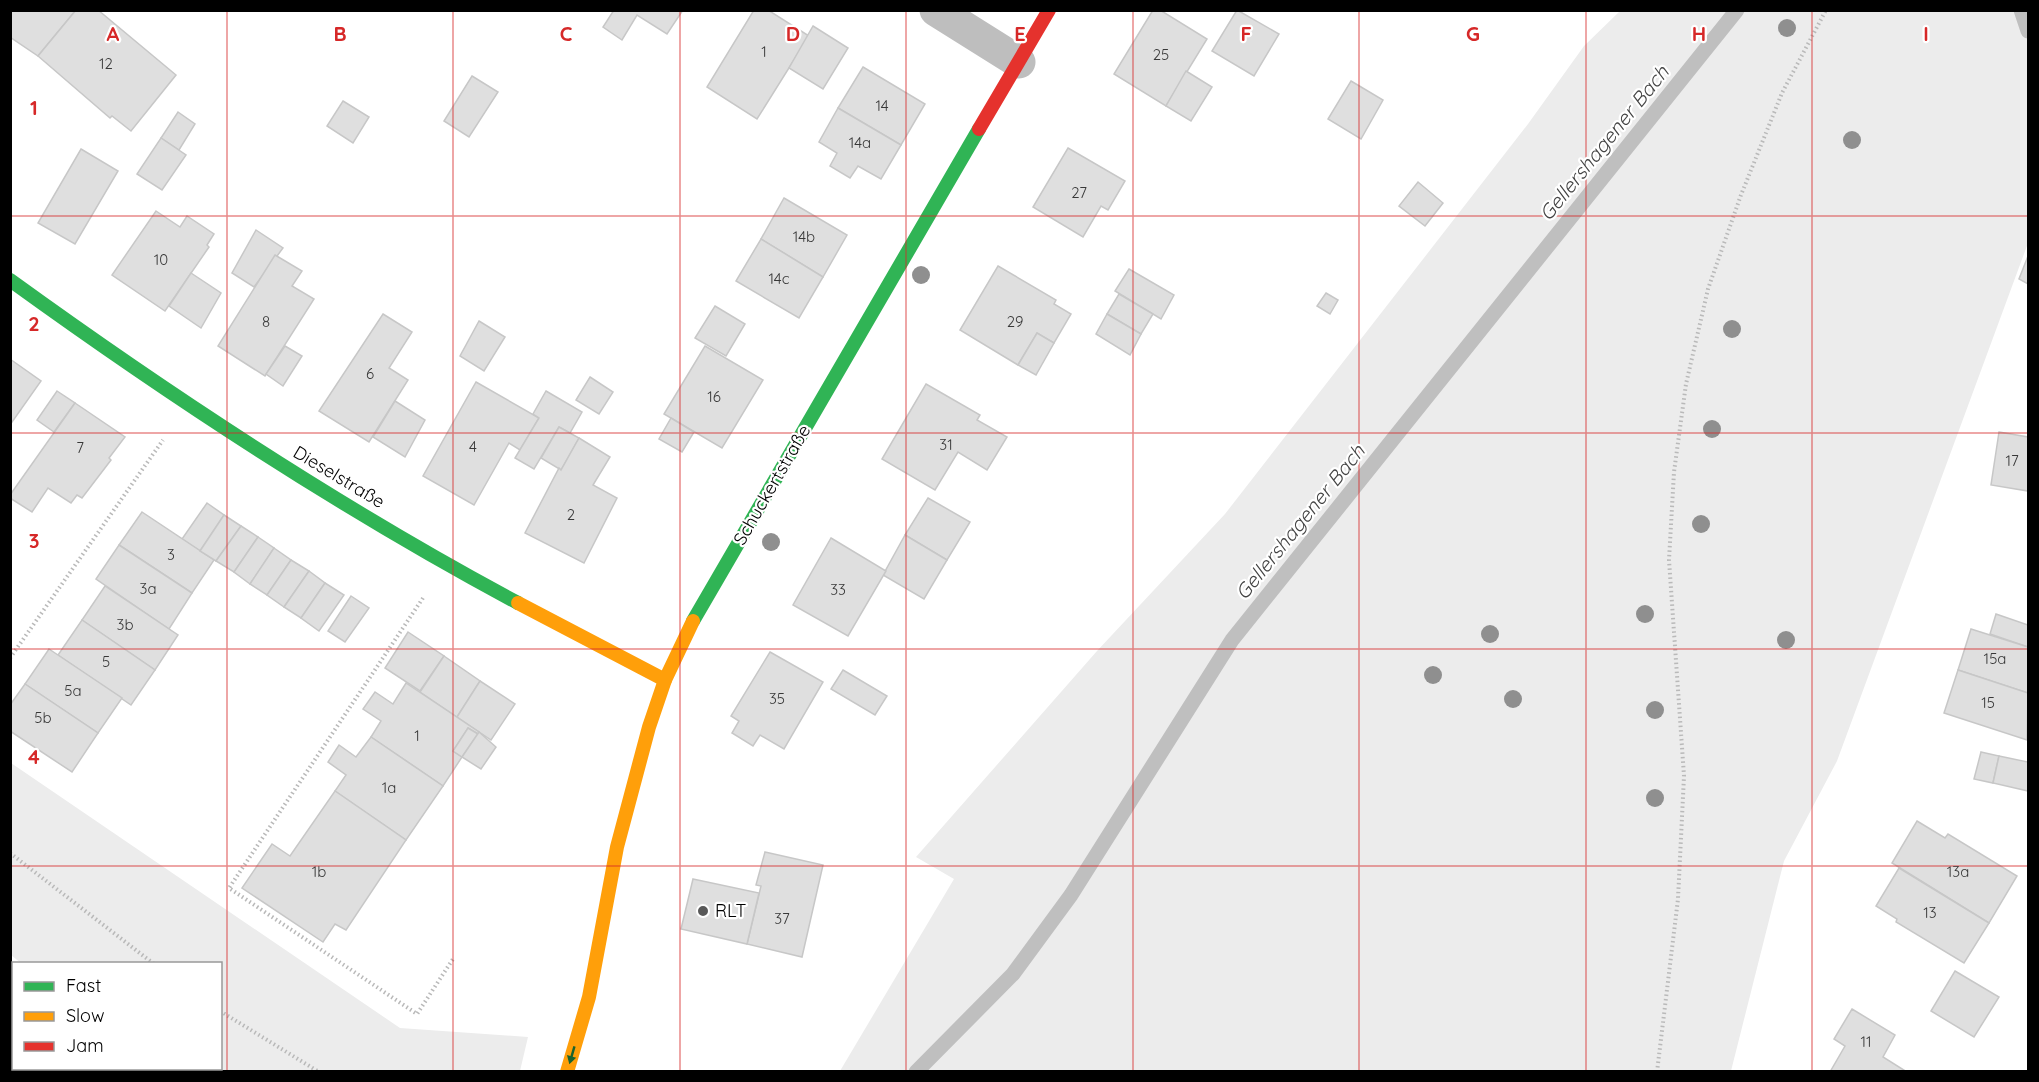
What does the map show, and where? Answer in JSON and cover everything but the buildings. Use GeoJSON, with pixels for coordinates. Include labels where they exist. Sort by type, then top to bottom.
{"type":"FeatureCollection","features":[{"type":"Feature","properties":{"kind":"street"},"geometry":{"type":"LineString","coordinates":[[936,10],[1019,62]]}},
{"type":"Feature","properties":{"kind":"street","name":"Schuckertstraße"},"geometry":{"type":"LineString","coordinates":[[567,1071],[589,997],[617,847],[649,727],[665,680],[700,607],[1049,10]]}},
{"type":"Feature","properties":{"kind":"street","name":"Dieselstraße"},"geometry":{"type":"LineString","coordinates":[[10,280],[188,404],[447,563],[554,624],[665,680]]}},
{"type":"Feature","properties":{"kind":"street","name":"Schuckertstraße"},"geometry":{"type":"LineString","coordinates":[[585,1071],[589,997]]}},
{"type":"Feature","properties":{"kind":"path"},"geometry":{"type":"LineString","coordinates":[[1657,1071],[1678,899],[1684,776],[1669,560],[1674,472],[1686,384],[1708,289],[1741,195],[1782,93],[1826,10]]}},
{"type":"Feature","properties":{"kind":"path"},"geometry":{"type":"LineString","coordinates":[[10,658],[188,404]]}},
{"type":"Feature","properties":{"kind":"path"},"geometry":{"type":"LineString","coordinates":[[447,563],[229,888],[417,1014],[453,959]]}},
{"type":"Feature","properties":{"kind":"path"},"geometry":{"type":"LineString","coordinates":[[10,853],[153,962]]}},
{"type":"Feature","properties":{"kind":"path"},"geometry":{"type":"LineString","coordinates":[[222,1012],[319,1071]]}},
{"type":"Feature","properties":{"kind":"shaded area"},"geometry":{"type":"Polygon","coordinates":[[[1620,11],[2028,11],[2028,243],[1837,761],[1784,861],[1731,1071],[840,1071],[954,879],[916,857],[1097,651],[1225,514],[1528,124],[1584,46],[1620,11]]]}},
{"type":"Feature","properties":{"kind":"shaded area"},"geometry":{"type":"Polygon","coordinates":[[[11,763],[400,1028],[528,1037],[520,1071],[193,1071],[190,1070],[222,1070],[222,962],[20,962],[11,955],[11,763]]]}},
{"type":"Feature","properties":{"kind":"waterway","name":"Gellershagener Bach"},"geometry":{"type":"LineString","coordinates":[[916,1072],[1013,974],[1071,895],[1232,640],[1737,10]]}},
{"type":"Feature","properties":{"kind":"waterway"},"geometry":{"type":"LineString","coordinates":[[2021,10],[2028,31]]}},
{"type":"Feature","properties":{"kind":"traffic: fast"},"geometry":{"type":"LineString","coordinates":[[693,621],[979,129]]}},
{"type":"Feature","properties":{"kind":"traffic: fast"},"geometry":{"type":"LineString","coordinates":[[10,280],[133,367],[258,450],[386,529],[518,603]]}},
{"type":"Feature","properties":{"kind":"traffic: slow"},"geometry":{"type":"LineString","coordinates":[[518,603],[665,680]]}},
{"type":"Feature","properties":{"kind":"traffic: slow"},"geometry":{"type":"LineString","coordinates":[[567,1072],[589,997],[617,847],[649,727],[665,680],[693,621]]}},
{"type":"Feature","properties":{"kind":"traffic: jam"},"geometry":{"type":"LineString","coordinates":[[979,129],[1049,10]]}},
{"type":"Feature","properties":{"kind":"place","name":"RLT"},"geometry":{"type":"Point","coordinates":[703,911]}}]}
